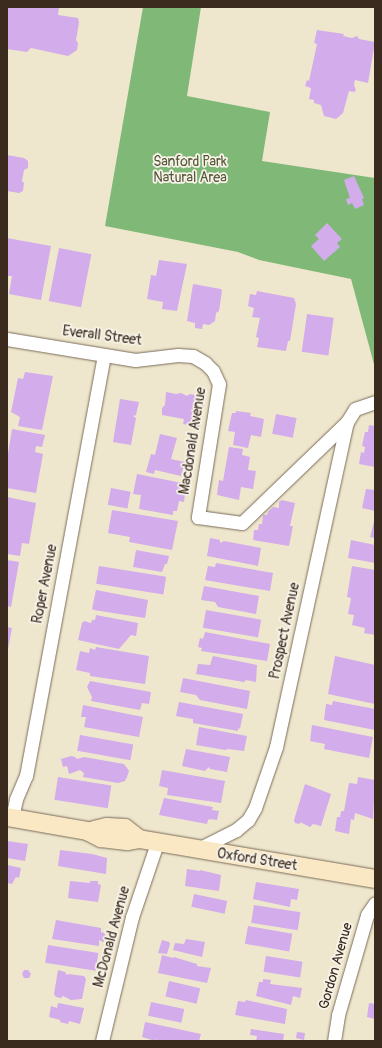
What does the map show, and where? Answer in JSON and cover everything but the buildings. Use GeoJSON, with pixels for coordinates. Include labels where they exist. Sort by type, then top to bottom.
{"type":"FeatureCollection","features":[{"type":"Feature","properties":{"kind":"street","name":"Everall Street"},"geometry":{"type":"LineString","coordinates":[[7,339],[135,360],[178,355],[193,356],[205,363],[213,371]]}},
{"type":"Feature","properties":{"kind":"street","name":"Roper Avenue"},"geometry":{"type":"LineString","coordinates":[[9,817],[26,776],[104,355]]}},
{"type":"Feature","properties":{"kind":"street","name":"Macdonald Avenue"},"geometry":{"type":"LineString","coordinates":[[213,371],[219,384],[198,517],[242,523],[347,422]]}},
{"type":"Feature","properties":{"kind":"street","name":"Prospect Avenue"},"geometry":{"type":"LineString","coordinates":[[196,850],[236,830],[248,820],[255,808],[276,747],[284,714],[347,422],[355,409],[375,402]]}},
{"type":"Feature","properties":{"kind":"street","name":"Oxford Street"},"geometry":{"type":"LineString","coordinates":[[9,817],[87,831],[107,827],[125,828],[139,839],[158,843],[375,879]]}},
{"type":"Feature","properties":{"kind":"street","name":"McDonald Avenue"},"geometry":{"type":"LineString","coordinates":[[102,1041],[132,917],[158,843]]}},
{"type":"Feature","properties":{"kind":"street","name":"Gordon Avenue"},"geometry":{"type":"LineString","coordinates":[[334,1041],[338,1014],[367,914],[375,903]]}},
{"type":"Feature","properties":{"kind":"green space","name":"Sanford Park Natural Area"},"geometry":{"type":"Polygon","coordinates":[[[143,7],[201,7],[187,96],[270,112],[262,161],[375,178],[375,368],[351,279],[259,260],[238,252],[105,226],[143,7]]]}}]}
